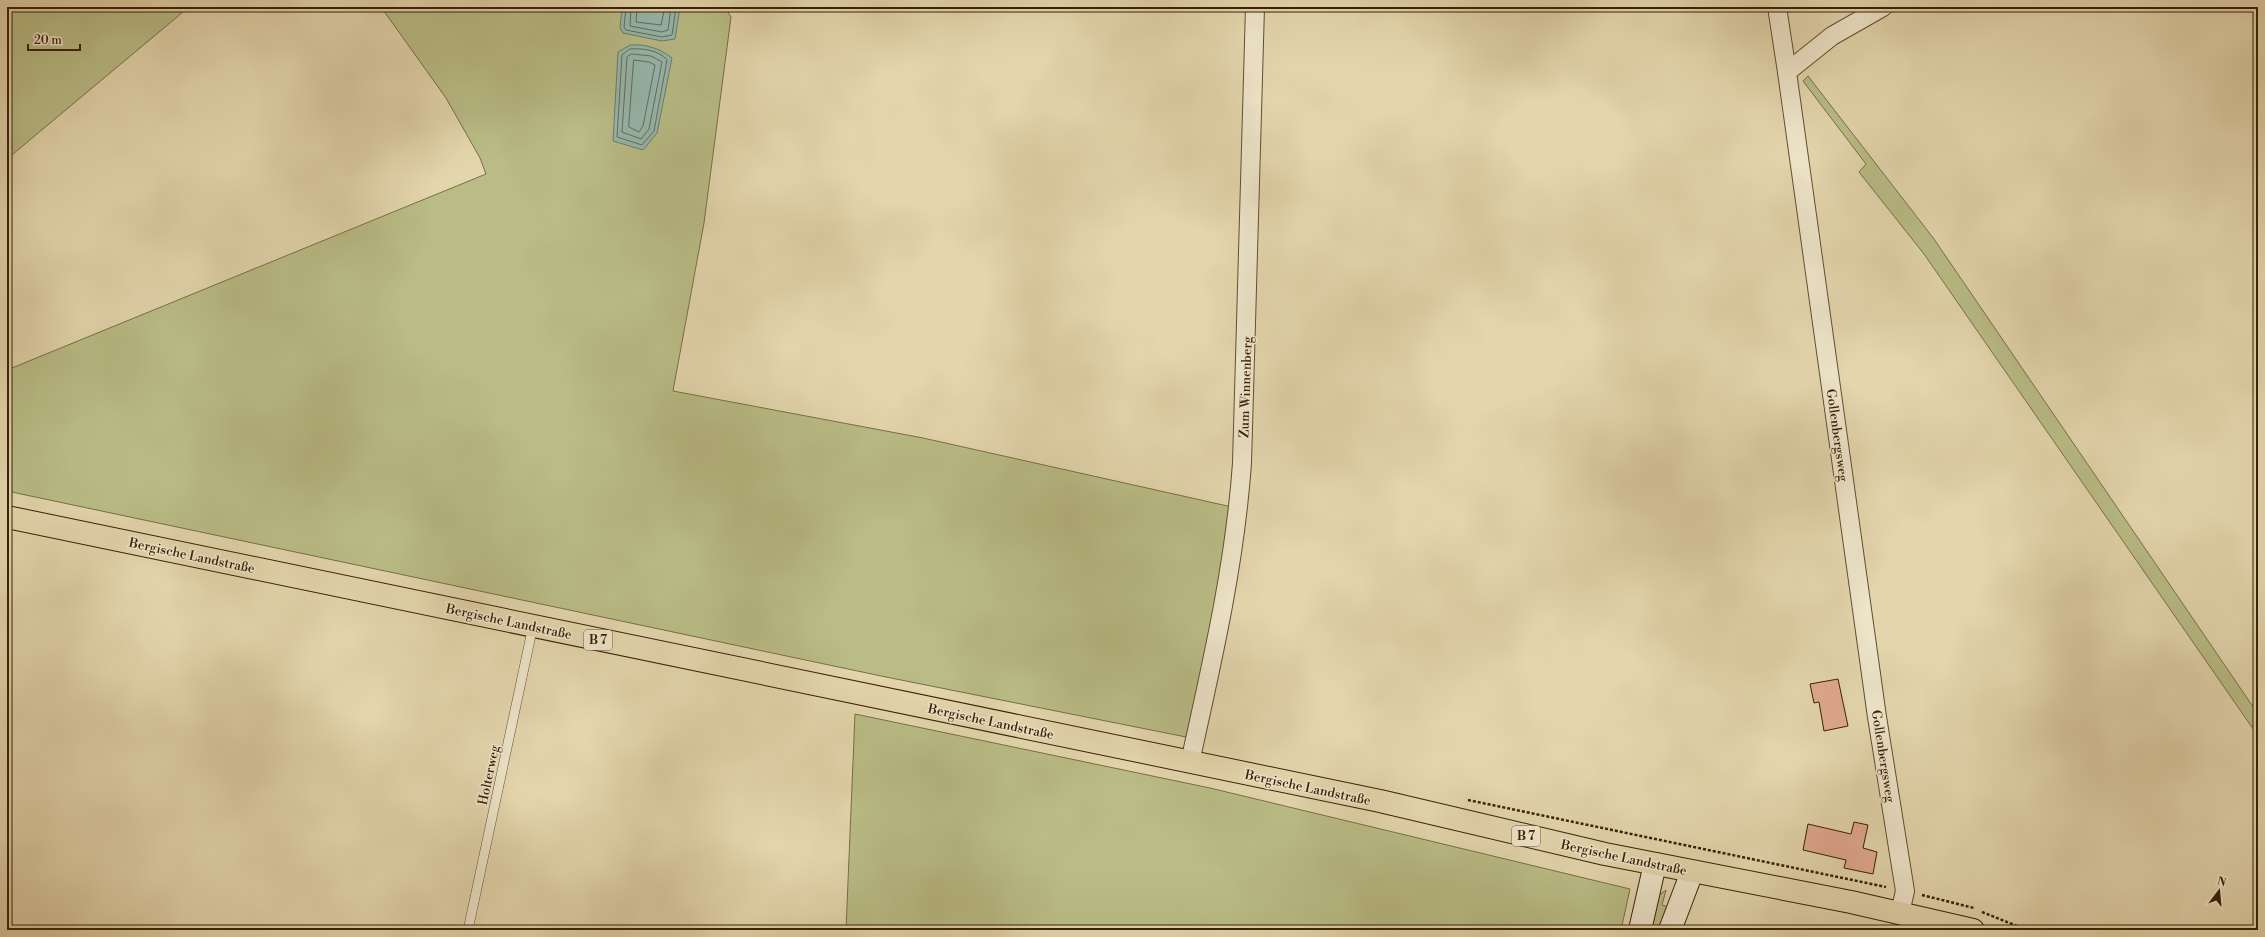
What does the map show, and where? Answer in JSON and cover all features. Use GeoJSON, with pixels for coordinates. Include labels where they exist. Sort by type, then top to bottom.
{"type":"FeatureCollection","features":[{"type":"Feature","properties":{"kind":"main road","name":"Bergische Landstraße"},"geometry":{"type":"LineString","coordinates":[[7,517],[1380,801],[1692,872],[1900,913],[1973,930]]}},
{"type":"Feature","properties":{"kind":"street","name":"Zum Winnenberg"},"geometry":{"type":"LineString","coordinates":[[1190,762],[1216,645],[1239,510],[1243,447],[1255,7]]}},
{"type":"Feature","properties":{"kind":"street","name":"Gollenbergsweg"},"geometry":{"type":"LineString","coordinates":[[1777,7],[1877,717],[1905,891],[1900,913]]}},
{"type":"Feature","properties":{"kind":"street"},"geometry":{"type":"LineString","coordinates":[[1787,72],[1832,36],[1883,7]]}},
{"type":"Feature","properties":{"kind":"street"},"geometry":{"type":"LineString","coordinates":[[1640,930],[1656,864]]}},
{"type":"Feature","properties":{"kind":"street"},"geometry":{"type":"LineString","coordinates":[[1670,930],[1692,872]]}},
{"type":"Feature","properties":{"kind":"lane","name":"Holterweg"},"geometry":{"type":"LineString","coordinates":[[468,930],[533,626]]}},
{"type":"Feature","properties":{"kind":"green space"},"geometry":{"type":"Polygon","coordinates":[[[7,7],[189,7],[7,159],[7,7]]]}},
{"type":"Feature","properties":{"kind":"green space"},"geometry":{"type":"Polygon","coordinates":[[[381,7],[725,7],[731,17],[704,223],[673,391],[923,438],[1232,507],[1208,640],[1186,737],[881,676],[7,491],[7,370],[486,174],[480,158],[446,98],[381,7]]]}},
{"type":"Feature","properties":{"kind":"green space"},"geometry":{"type":"Polygon","coordinates":[[[1808,76],[1934,239],[2258,714],[2258,736],[1924,254],[1859,172],[1866,164],[1803,81],[1808,76]]]}},
{"type":"Feature","properties":{"kind":"green space"},"geometry":{"type":"Polygon","coordinates":[[[855,714],[1210,788],[1630,889],[1621,930],[846,930],[855,714]]]}},
{"type":"Feature","properties":{"kind":"green space"},"geometry":{"type":"Polygon","coordinates":[[[1666,890],[1662,905],[1669,907],[1661,930],[1649,930],[1658,896],[1666,890]]]}},
{"type":"Feature","properties":{"kind":"water"},"geometry":{"type":"Polygon","coordinates":[[[622,7],[680,7],[675,39],[662,41],[623,33],[620,28],[622,7]]]}},
{"type":"Feature","properties":{"kind":"water"},"geometry":{"type":"Polygon","coordinates":[[[630,45],[652,47],[672,58],[657,133],[643,150],[613,141],[618,52],[630,45]]]}},
{"type":"Feature","properties":{"kind":"building"},"geometry":{"type":"Polygon","coordinates":[[[1838,679],[1848,726],[1824,731],[1819,702],[1814,703],[1810,684],[1838,679]]]}},
{"type":"Feature","properties":{"kind":"building"},"geometry":{"type":"Polygon","coordinates":[[[1854,822],[1868,825],[1863,848],[1877,852],[1873,874],[1844,868],[1846,860],[1803,850],[1808,824],[1851,834],[1854,822]]]}}]}
